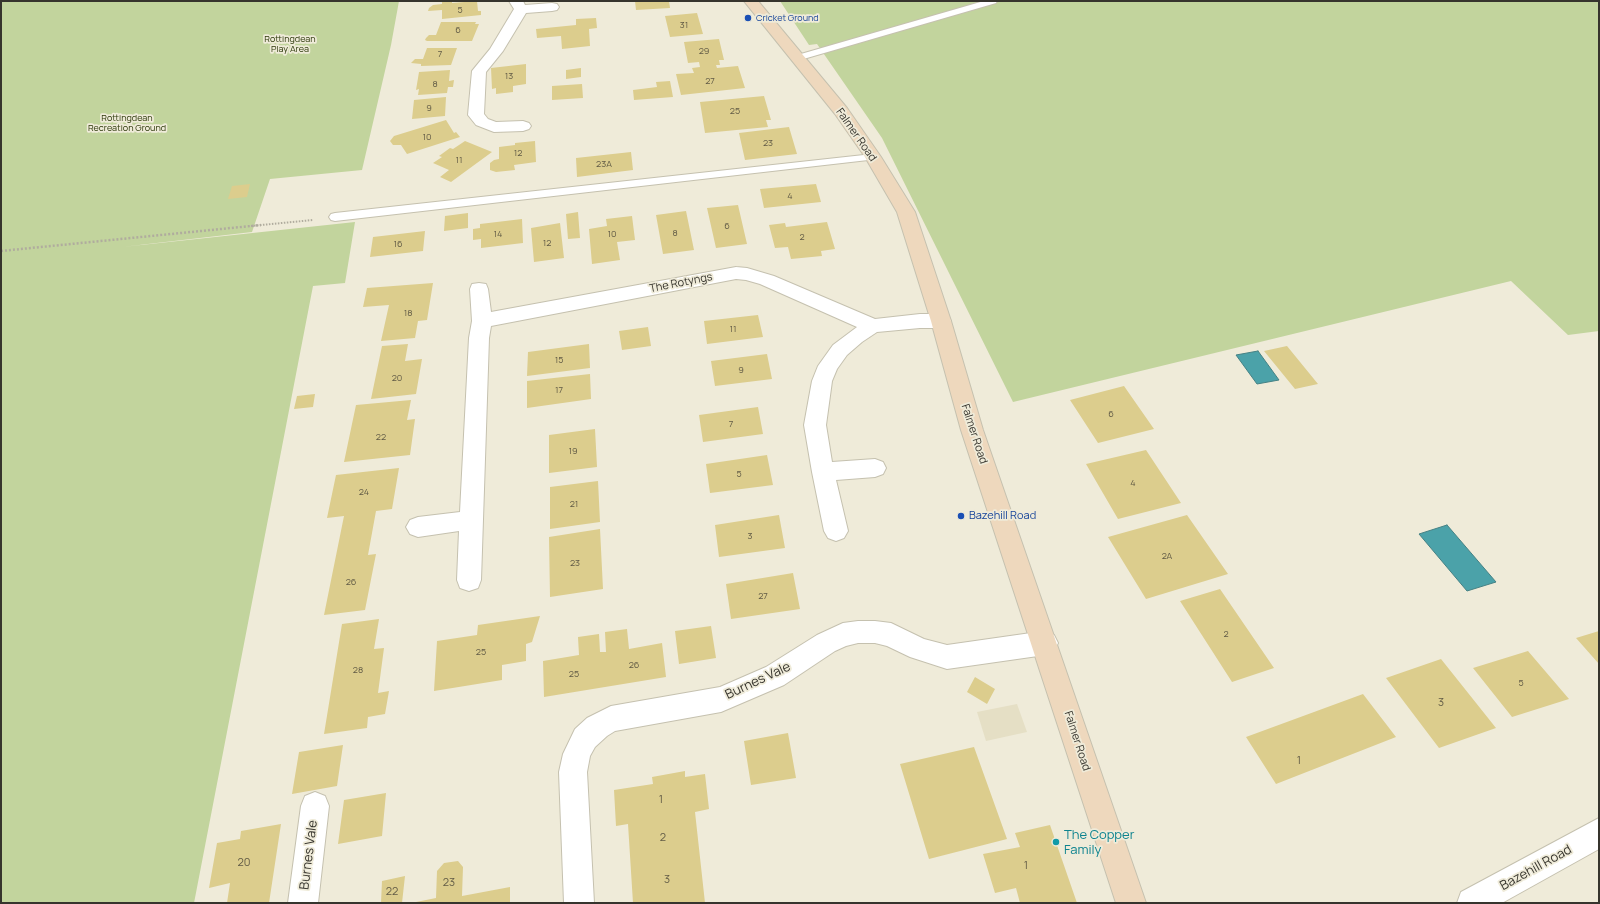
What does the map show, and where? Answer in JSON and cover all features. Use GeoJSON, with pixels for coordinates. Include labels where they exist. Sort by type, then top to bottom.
{"type":"FeatureCollection","features":[{"type":"Feature","properties":{"kind":"main road","name":"Falmer Road"},"geometry":{"type":"LineString","coordinates":[[751,1],[841,112],[873,157],[906,212],[941,321],[972,430],[1045,643],[1131,903]]}},
{"type":"Feature","properties":{"kind":"street"},"geometry":{"type":"LineString","coordinates":[[523,126],[494,127],[482,122],[476,115],[479,71],[496,51],[519,5],[552,7]]}},
{"type":"Feature","properties":{"kind":"street","name":"The Rotyngs"},"geometry":{"type":"LineString","coordinates":[[482,321],[736,273],[748,274],[774,283],[873,326]]}},
{"type":"Feature","properties":{"kind":"street"},"geometry":{"type":"LineString","coordinates":[[469,580],[478,338],[482,321],[479,288]]}},
{"type":"Feature","properties":{"kind":"street"},"geometry":{"type":"LineString","coordinates":[[836,531],[823,472],[815,425],[822,381],[828,366],[840,350],[855,337],[873,326],[920,321],[941,321]]}},
{"type":"Feature","properties":{"kind":"street"},"geometry":{"type":"LineString","coordinates":[[823,472],[875,468]]}},
{"type":"Feature","properties":{"kind":"street"},"geometry":{"type":"LineString","coordinates":[[418,527],[471,520]]}},
{"type":"Feature","properties":{"kind":"street","name":"Burnes Vale"},"geometry":{"type":"LineString","coordinates":[[579,903],[573,772],[576,754],[585,738],[597,727],[611,719],[721,699],[775,676],[826,643],[843,635],[858,632],[875,632],[891,635],[919,649],[947,657],[1045,643]]}},
{"type":"Feature","properties":{"kind":"street","name":"Burnes Vale"},"geometry":{"type":"LineString","coordinates":[[303,903],[315,806]]}},
{"type":"Feature","properties":{"kind":"street","name":"Bazehill Road"},"geometry":{"type":"LineString","coordinates":[[1472,903],[1599,833]]}},
{"type":"Feature","properties":{"kind":"lane"},"geometry":{"type":"LineString","coordinates":[[797,58],[993,1]]}},
{"type":"Feature","properties":{"kind":"lane"},"geometry":{"type":"LineString","coordinates":[[335,218],[873,157]]}},
{"type":"Feature","properties":{"kind":"path"},"geometry":{"type":"LineString","coordinates":[[1,251],[335,218]]}},
{"type":"Feature","properties":{"kind":"shaded area"},"geometry":{"type":"Polygon","coordinates":[[[1017,704],[1027,732],[986,741],[977,712],[1017,704]]]}},
{"type":"Feature","properties":{"kind":"green space"},"geometry":{"type":"Polygon","coordinates":[[[1,1],[399,1],[391,45],[362,170],[270,179],[252,232],[122,247],[355,222],[345,283],[313,286],[194,903],[1,903],[1,1]]]}},
{"type":"Feature","properties":{"kind":"green space"},"geometry":{"type":"Polygon","coordinates":[[[780,1],[1599,1],[1599,331],[1568,335],[1511,281],[1013,402],[882,138],[817,44],[809,45],[780,1]]]}},
{"type":"Feature","properties":{"kind":"water"},"geometry":{"type":"Polygon","coordinates":[[[1258,351],[1279,380],[1257,384],[1236,355],[1258,351]]]}},
{"type":"Feature","properties":{"kind":"water"},"geometry":{"type":"Polygon","coordinates":[[[1447,525],[1496,582],[1467,591],[1419,534],[1447,525]]]}},
{"type":"Feature","properties":{"kind":"building"},"geometry":{"type":"Polygon","coordinates":[[[442,1],[452,1],[452,3],[477,1],[478,11],[481,11],[481,15],[442,19],[442,10],[428,11],[433,5],[442,4],[442,1]]]}},
{"type":"Feature","properties":{"kind":"building"},"geometry":{"type":"Polygon","coordinates":[[[635,1],[669,1],[670,8],[636,10],[635,1]]]}},
{"type":"Feature","properties":{"kind":"building"},"geometry":{"type":"Polygon","coordinates":[[[697,13],[703,34],[670,37],[665,16],[697,13]]]}},
{"type":"Feature","properties":{"kind":"building"},"geometry":{"type":"Polygon","coordinates":[[[596,18],[597,28],[589,29],[590,46],[562,49],[561,36],[537,38],[536,29],[576,25],[576,19],[596,18]]]}},
{"type":"Feature","properties":{"kind":"building"},"geometry":{"type":"Polygon","coordinates":[[[441,22],[476,22],[475,24],[479,24],[472,41],[425,40],[429,35],[436,35],[441,22]]]}},
{"type":"Feature","properties":{"kind":"building"},"geometry":{"type":"Polygon","coordinates":[[[719,39],[724,60],[719,60],[720,65],[716,65],[717,68],[738,66],[745,88],[681,95],[676,74],[694,73],[692,68],[700,67],[699,62],[688,63],[684,42],[719,39]]]}},
{"type":"Feature","properties":{"kind":"building"},"geometry":{"type":"Polygon","coordinates":[[[427,48],[457,48],[451,65],[421,66],[421,64],[411,63],[415,59],[423,59],[427,48]]]}},
{"type":"Feature","properties":{"kind":"building"},"geometry":{"type":"Polygon","coordinates":[[[526,64],[526,84],[513,86],[513,92],[496,94],[496,88],[492,89],[491,68],[526,64]]]}},
{"type":"Feature","properties":{"kind":"building"},"geometry":{"type":"Polygon","coordinates":[[[581,68],[581,77],[566,79],[566,70],[581,68]]]}},
{"type":"Feature","properties":{"kind":"building"},"geometry":{"type":"Polygon","coordinates":[[[450,70],[449,81],[454,80],[453,87],[448,87],[447,93],[418,95],[419,89],[416,90],[419,72],[450,70]]]}},
{"type":"Feature","properties":{"kind":"building"},"geometry":{"type":"Polygon","coordinates":[[[670,81],[673,97],[634,100],[633,90],[657,87],[656,82],[670,81]]]}},
{"type":"Feature","properties":{"kind":"building"},"geometry":{"type":"Polygon","coordinates":[[[582,84],[583,98],[552,100],[552,86],[582,84]]]}},
{"type":"Feature","properties":{"kind":"building"},"geometry":{"type":"Polygon","coordinates":[[[764,96],[771,120],[766,120],[768,127],[705,133],[700,102],[764,96]]]}},
{"type":"Feature","properties":{"kind":"building"},"geometry":{"type":"Polygon","coordinates":[[[446,97],[445,116],[412,119],[414,100],[446,97]]]}},
{"type":"Feature","properties":{"kind":"building"},"geometry":{"type":"Polygon","coordinates":[[[446,120],[454,133],[456,132],[460,137],[407,154],[401,145],[393,145],[390,141],[394,136],[446,120]]]}},
{"type":"Feature","properties":{"kind":"building"},"geometry":{"type":"Polygon","coordinates":[[[789,127],[797,154],[745,160],[739,133],[789,127]]]}},
{"type":"Feature","properties":{"kind":"building"},"geometry":{"type":"Polygon","coordinates":[[[465,141],[492,152],[451,182],[440,177],[449,170],[433,163],[442,157],[439,156],[450,148],[453,149],[465,141]]]}},
{"type":"Feature","properties":{"kind":"building"},"geometry":{"type":"Polygon","coordinates":[[[535,141],[536,162],[514,165],[515,170],[496,172],[490,170],[490,163],[499,159],[499,147],[515,145],[515,143],[535,141]]]}},
{"type":"Feature","properties":{"kind":"building"},"geometry":{"type":"Polygon","coordinates":[[[631,152],[633,170],[577,177],[576,158],[631,152]]]}},
{"type":"Feature","properties":{"kind":"building"},"geometry":{"type":"Polygon","coordinates":[[[250,184],[247,197],[228,199],[232,186],[250,184]]]}},
{"type":"Feature","properties":{"kind":"building"},"geometry":{"type":"Polygon","coordinates":[[[816,184],[821,202],[764,208],[760,189],[816,184]]]}},
{"type":"Feature","properties":{"kind":"building"},"geometry":{"type":"Polygon","coordinates":[[[738,205],[747,244],[716,248],[707,208],[738,205]]]}},
{"type":"Feature","properties":{"kind":"building"},"geometry":{"type":"Polygon","coordinates":[[[686,211],[694,250],[663,254],[656,215],[686,211]]]}},
{"type":"Feature","properties":{"kind":"building"},"geometry":{"type":"Polygon","coordinates":[[[578,212],[580,238],[568,239],[566,214],[578,212]]]}},
{"type":"Feature","properties":{"kind":"building"},"geometry":{"type":"Polygon","coordinates":[[[468,213],[468,228],[444,231],[445,216],[468,213]]]}},
{"type":"Feature","properties":{"kind":"building"},"geometry":{"type":"Polygon","coordinates":[[[632,216],[635,240],[617,242],[620,260],[592,264],[589,229],[607,226],[606,219],[632,216]]]}},
{"type":"Feature","properties":{"kind":"building"},"geometry":{"type":"Polygon","coordinates":[[[522,219],[523,243],[481,248],[481,239],[473,240],[473,229],[480,228],[480,224],[522,219]]]}},
{"type":"Feature","properties":{"kind":"building"},"geometry":{"type":"Polygon","coordinates":[[[827,222],[835,249],[821,251],[822,256],[791,259],[788,247],[775,248],[769,225],[785,223],[786,227],[827,222]]]}},
{"type":"Feature","properties":{"kind":"building"},"geometry":{"type":"Polygon","coordinates":[[[560,223],[564,258],[534,262],[531,228],[560,223]]]}},
{"type":"Feature","properties":{"kind":"building"},"geometry":{"type":"Polygon","coordinates":[[[425,231],[423,251],[370,257],[373,237],[425,231]]]}},
{"type":"Feature","properties":{"kind":"building"},"geometry":{"type":"Polygon","coordinates":[[[433,283],[427,320],[418,321],[415,338],[381,341],[389,305],[363,307],[367,288],[433,283]]]}},
{"type":"Feature","properties":{"kind":"building"},"geometry":{"type":"Polygon","coordinates":[[[758,315],[763,337],[707,344],[704,321],[758,315]]]}},
{"type":"Feature","properties":{"kind":"building"},"geometry":{"type":"Polygon","coordinates":[[[648,327],[651,346],[622,350],[619,331],[648,327]]]}},
{"type":"Feature","properties":{"kind":"building"},"geometry":{"type":"Polygon","coordinates":[[[408,344],[405,361],[422,359],[416,394],[371,399],[382,346],[408,344]]]}},
{"type":"Feature","properties":{"kind":"building"},"geometry":{"type":"Polygon","coordinates":[[[589,344],[590,368],[527,376],[528,352],[589,344]]]}},
{"type":"Feature","properties":{"kind":"building"},"geometry":{"type":"Polygon","coordinates":[[[1287,346],[1318,384],[1295,389],[1264,351],[1287,346]]]}},
{"type":"Feature","properties":{"kind":"building"},"geometry":{"type":"Polygon","coordinates":[[[767,354],[772,379],[715,386],[711,361],[767,354]]]}},
{"type":"Feature","properties":{"kind":"building"},"geometry":{"type":"Polygon","coordinates":[[[590,374],[591,399],[527,408],[527,381],[590,374]]]}},
{"type":"Feature","properties":{"kind":"building"},"geometry":{"type":"Polygon","coordinates":[[[1124,386],[1154,429],[1098,443],[1070,400],[1124,386]]]}},
{"type":"Feature","properties":{"kind":"building"},"geometry":{"type":"Polygon","coordinates":[[[315,394],[313,407],[294,409],[297,396],[315,394]]]}},
{"type":"Feature","properties":{"kind":"building"},"geometry":{"type":"Polygon","coordinates":[[[411,400],[407,420],[415,419],[410,455],[344,462],[356,405],[411,400]]]}},
{"type":"Feature","properties":{"kind":"building"},"geometry":{"type":"Polygon","coordinates":[[[758,407],[763,434],[703,442],[699,415],[758,407]]]}},
{"type":"Feature","properties":{"kind":"building"},"geometry":{"type":"Polygon","coordinates":[[[595,429],[597,467],[549,473],[549,435],[595,429]]]}},
{"type":"Feature","properties":{"kind":"building"},"geometry":{"type":"Polygon","coordinates":[[[1146,450],[1181,503],[1118,519],[1086,464],[1146,450]]]}},
{"type":"Feature","properties":{"kind":"building"},"geometry":{"type":"Polygon","coordinates":[[[767,455],[773,485],[710,493],[706,464],[767,455]]]}},
{"type":"Feature","properties":{"kind":"building"},"geometry":{"type":"Polygon","coordinates":[[[399,468],[392,509],[376,511],[368,555],[376,554],[365,610],[324,615],[344,516],[327,518],[336,475],[399,468]]]}},
{"type":"Feature","properties":{"kind":"building"},"geometry":{"type":"Polygon","coordinates":[[[598,481],[600,522],[550,529],[550,487],[598,481]]]}},
{"type":"Feature","properties":{"kind":"building"},"geometry":{"type":"Polygon","coordinates":[[[779,515],[785,548],[719,557],[715,525],[779,515]]]}},
{"type":"Feature","properties":{"kind":"building"},"geometry":{"type":"Polygon","coordinates":[[[1187,515],[1228,574],[1146,599],[1108,537],[1187,515]]]}},
{"type":"Feature","properties":{"kind":"building"},"geometry":{"type":"Polygon","coordinates":[[[600,529],[603,589],[550,597],[549,537],[600,529]]]}},
{"type":"Feature","properties":{"kind":"building"},"geometry":{"type":"Polygon","coordinates":[[[793,573],[800,609],[731,619],[726,584],[793,573]]]}},
{"type":"Feature","properties":{"kind":"building"},"geometry":{"type":"Polygon","coordinates":[[[1220,589],[1274,668],[1232,682],[1180,601],[1220,589]]]}},
{"type":"Feature","properties":{"kind":"building"},"geometry":{"type":"Polygon","coordinates":[[[540,616],[532,642],[526,644],[526,661],[502,665],[502,680],[434,691],[437,641],[477,635],[478,625],[540,616]]]}},
{"type":"Feature","properties":{"kind":"building"},"geometry":{"type":"Polygon","coordinates":[[[379,619],[374,649],[384,648],[378,693],[389,691],[385,714],[368,717],[367,728],[324,734],[342,624],[379,619]]]}},
{"type":"Feature","properties":{"kind":"building"},"geometry":{"type":"Polygon","coordinates":[[[711,626],[716,658],[679,664],[675,631],[711,626]]]}},
{"type":"Feature","properties":{"kind":"building"},"geometry":{"type":"Polygon","coordinates":[[[627,629],[629,649],[662,643],[666,677],[544,697],[543,661],[579,655],[578,637],[599,634],[600,652],[606,652],[605,632],[627,629]]]}},
{"type":"Feature","properties":{"kind":"building"},"geometry":{"type":"Polygon","coordinates":[[[1599,631],[1599,664],[1576,638],[1599,631]]]}},
{"type":"Feature","properties":{"kind":"building"},"geometry":{"type":"Polygon","coordinates":[[[1528,651],[1569,699],[1512,717],[1473,668],[1528,651]]]}},
{"type":"Feature","properties":{"kind":"building"},"geometry":{"type":"Polygon","coordinates":[[[1441,659],[1496,728],[1439,748],[1386,678],[1441,659]]]}},
{"type":"Feature","properties":{"kind":"building"},"geometry":{"type":"Polygon","coordinates":[[[975,677],[995,689],[987,704],[967,692],[975,677]]]}},
{"type":"Feature","properties":{"kind":"building"},"geometry":{"type":"Polygon","coordinates":[[[1363,694],[1396,737],[1276,784],[1246,737],[1363,694]]]}},
{"type":"Feature","properties":{"kind":"building"},"geometry":{"type":"Polygon","coordinates":[[[788,733],[796,778],[751,785],[744,741],[788,733]]]}},
{"type":"Feature","properties":{"kind":"building"},"geometry":{"type":"Polygon","coordinates":[[[343,745],[337,786],[292,794],[299,752],[343,745]]]}},
{"type":"Feature","properties":{"kind":"building"},"geometry":{"type":"Polygon","coordinates":[[[974,747],[1007,839],[929,859],[900,764],[974,747]]]}},
{"type":"Feature","properties":{"kind":"building"},"geometry":{"type":"Polygon","coordinates":[[[685,771],[685,777],[705,774],[709,809],[695,812],[705,903],[633,903],[628,824],[616,826],[614,790],[653,784],[652,777],[685,771]]]}},
{"type":"Feature","properties":{"kind":"building"},"geometry":{"type":"Polygon","coordinates":[[[386,793],[382,836],[338,844],[344,800],[386,793]]]}},
{"type":"Feature","properties":{"kind":"building"},"geometry":{"type":"Polygon","coordinates":[[[281,824],[269,903],[227,903],[230,883],[209,888],[217,843],[240,839],[241,831],[281,824]]]}},
{"type":"Feature","properties":{"kind":"building"},"geometry":{"type":"Polygon","coordinates":[[[1050,825],[1077,903],[1020,903],[1016,888],[995,893],[983,854],[1020,847],[1015,833],[1050,825]]]}},
{"type":"Feature","properties":{"kind":"building"},"geometry":{"type":"Polygon","coordinates":[[[458,861],[463,867],[462,896],[510,887],[510,903],[411,903],[436,898],[437,871],[444,863],[458,861]]]}},
{"type":"Feature","properties":{"kind":"building"},"geometry":{"type":"Polygon","coordinates":[[[405,876],[402,903],[381,903],[382,881],[405,876]]]}},
{"type":"Feature","properties":{"kind":"place","name":"Cricket Ground"},"geometry":{"type":"Point","coordinates":[748,18]}},
{"type":"Feature","properties":{"kind":"place","name":"Bazehill Road"},"geometry":{"type":"Point","coordinates":[961,516]}},
{"type":"Feature","properties":{"kind":"place","name":"The Copper Family"},"geometry":{"type":"Point","coordinates":[1056,842]}},
{"type":"Feature","properties":{"kind":"park label","name":"Rottingdean Play Area"},"geometry":{"type":"Point","coordinates":[290,44]}},
{"type":"Feature","properties":{"kind":"park label","name":"Rottingdean Recreation Ground"},"geometry":{"type":"Point","coordinates":[127,124]}}]}
